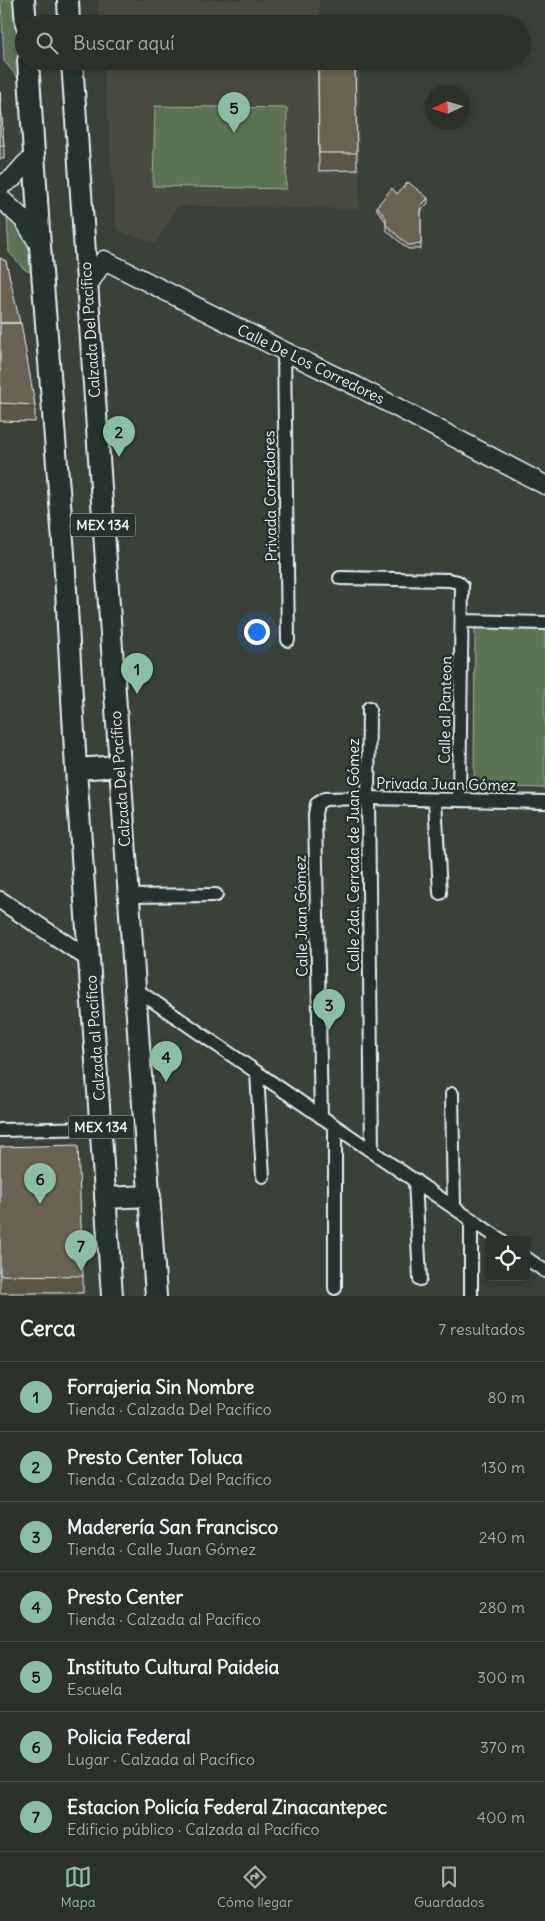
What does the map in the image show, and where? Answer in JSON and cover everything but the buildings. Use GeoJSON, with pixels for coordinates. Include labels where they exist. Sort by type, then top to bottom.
{"type":"FeatureCollection","features":[{"type":"Feature","properties":{"kind":"main road"},"geometry":{"type":"LineString","coordinates":[[24,0],[25,15]]}},
{"type":"Feature","properties":{"kind":"main road"},"geometry":{"type":"LineString","coordinates":[[68,0],[69,15]]}},
{"type":"Feature","properties":{"kind":"main road","name":"MEX 134"},"geometry":{"type":"LineString","coordinates":[[29,70],[40,246],[64,554],[89,959]]}},
{"type":"Feature","properties":{"kind":"main road","name":"Calzada Del Pacífico"},"geometry":{"type":"LineString","coordinates":[[73,70],[134,988]]}},
{"type":"Feature","properties":{"kind":"main road"},"geometry":{"type":"LineString","coordinates":[[0,186],[13,178],[26,163],[36,171]]}},
{"type":"Feature","properties":{"kind":"main road"},"geometry":{"type":"LineString","coordinates":[[0,198],[24,220],[40,246]]}},
{"type":"Feature","properties":{"kind":"main road","name":"Calle De Los Corredores"},"geometry":{"type":"LineString","coordinates":[[87,287],[104,260],[358,387],[545,485]]}},
{"type":"Feature","properties":{"kind":"main road"},"geometry":{"type":"LineString","coordinates":[[76,769],[119,766]]}},
{"type":"Feature","properties":{"kind":"main road","name":"Calzada al Pacífico"},"geometry":{"type":"LineString","coordinates":[[89,959],[112,1296]]}},
{"type":"Feature","properties":{"kind":"main road","name":"MEX 134"},"geometry":{"type":"LineString","coordinates":[[134,988],[156,1296]]}},
{"type":"Feature","properties":{"kind":"main road"},"geometry":{"type":"LineString","coordinates":[[105,1198],[150,1196]]}},
{"type":"Feature","properties":{"kind":"street","name":"Privada Corredores"},"geometry":{"type":"LineString","coordinates":[[284,351],[288,640]]}},
{"type":"Feature","properties":{"kind":"street","name":"Calle al Panteon"},"geometry":{"type":"LineString","coordinates":[[340,578],[449,580],[458,582],[463,589],[459,800]]}},
{"type":"Feature","properties":{"kind":"street"},"geometry":{"type":"LineString","coordinates":[[463,621],[545,624]]}},
{"type":"Feature","properties":{"kind":"street","name":"Calle 2da. Cerrada de Juan Gómez"},"geometry":{"type":"LineString","coordinates":[[369,708],[368,798],[372,1151]]}},
{"type":"Feature","properties":{"kind":"street","name":"Privada Juan Gómez"},"geometry":{"type":"LineString","coordinates":[[317,804],[324,800],[368,798],[545,802]]}},
{"type":"Feature","properties":{"kind":"street"},"geometry":{"type":"LineString","coordinates":[[435,800],[440,893]]}},
{"type":"Feature","properties":{"kind":"street","name":"Calle Juan Gómez"},"geometry":{"type":"LineString","coordinates":[[317,804],[315,814],[321,1117]]}},
{"type":"Feature","properties":{"kind":"street"},"geometry":{"type":"LineString","coordinates":[[129,896],[216,895]]}},
{"type":"Feature","properties":{"kind":"street"},"geometry":{"type":"LineString","coordinates":[[0,900],[89,959]]}},
{"type":"Feature","properties":{"kind":"street"},"geometry":{"type":"LineString","coordinates":[[134,988],[495,1236]]}},
{"type":"Feature","properties":{"kind":"street"},"geometry":{"type":"LineString","coordinates":[[257,1073],[263,1176]]}},
{"type":"Feature","properties":{"kind":"street"},"geometry":{"type":"LineString","coordinates":[[452,1094],[454,1206]]}},
{"type":"Feature","properties":{"kind":"street"},"geometry":{"type":"LineString","coordinates":[[335,1126],[335,1288]]}},
{"type":"Feature","properties":{"kind":"street"},"geometry":{"type":"LineString","coordinates":[[0,1130],[101,1128]]}},
{"type":"Feature","properties":{"kind":"street"},"geometry":{"type":"LineString","coordinates":[[415,1180],[420,1280]]}},
{"type":"Feature","properties":{"kind":"street"},"geometry":{"type":"LineString","coordinates":[[471,1219],[471,1296]]}},
{"type":"Feature","properties":{"kind":"street"},"geometry":{"type":"LineString","coordinates":[[530,1261],[545,1271]]}},
{"type":"Feature","properties":{"kind":"shaded area"},"geometry":{"type":"Polygon","coordinates":[[[98,0],[319,0],[319,15],[99,15],[98,0]]]}},
{"type":"Feature","properties":{"kind":"shaded area"},"geometry":{"type":"Polygon","coordinates":[[[104,70],[360,70],[359,209],[178,206],[156,243],[117,230],[104,70]]]}},
{"type":"Feature","properties":{"kind":"green space"},"geometry":{"type":"Polygon","coordinates":[[[1,0],[19,0],[20,15],[15,15],[15,70],[22,70],[23,84],[4,61],[1,0]]]}},
{"type":"Feature","properties":{"kind":"green space"},"geometry":{"type":"Polygon","coordinates":[[[155,106],[287,108],[286,189],[153,186],[155,106]]]}},
{"type":"Feature","properties":{"kind":"green space"},"geometry":{"type":"Polygon","coordinates":[[[2,212],[28,235],[32,273],[24,269],[9,252],[7,219],[2,212]]]}},
{"type":"Feature","properties":{"kind":"green space"},"geometry":{"type":"Polygon","coordinates":[[[475,625],[545,625],[545,788],[474,786],[475,625]]]}},
{"type":"Feature","properties":{"kind":"place","name":"Instituto Cultural Paideia"},"geometry":{"type":"Point","coordinates":[234,133]}},
{"type":"Feature","properties":{"kind":"place","name":"Presto Center Toluca"},"geometry":{"type":"Point","coordinates":[119,457]}},
{"type":"Feature","properties":{"kind":"place","name":"Forrajeria Sin Nombre"},"geometry":{"type":"Point","coordinates":[137,694]}},
{"type":"Feature","properties":{"kind":"place","name":"Maderería San Francisco"},"geometry":{"type":"Point","coordinates":[329,1030]}},
{"type":"Feature","properties":{"kind":"place","name":"Presto Center"},"geometry":{"type":"Point","coordinates":[166,1082]}},
{"type":"Feature","properties":{"kind":"place","name":"Policia Federal"},"geometry":{"type":"Point","coordinates":[40,1204]}},
{"type":"Feature","properties":{"kind":"place","name":"Estacion Policía Federal Zinacantepec"},"geometry":{"type":"Point","coordinates":[81,1271]}}]}
